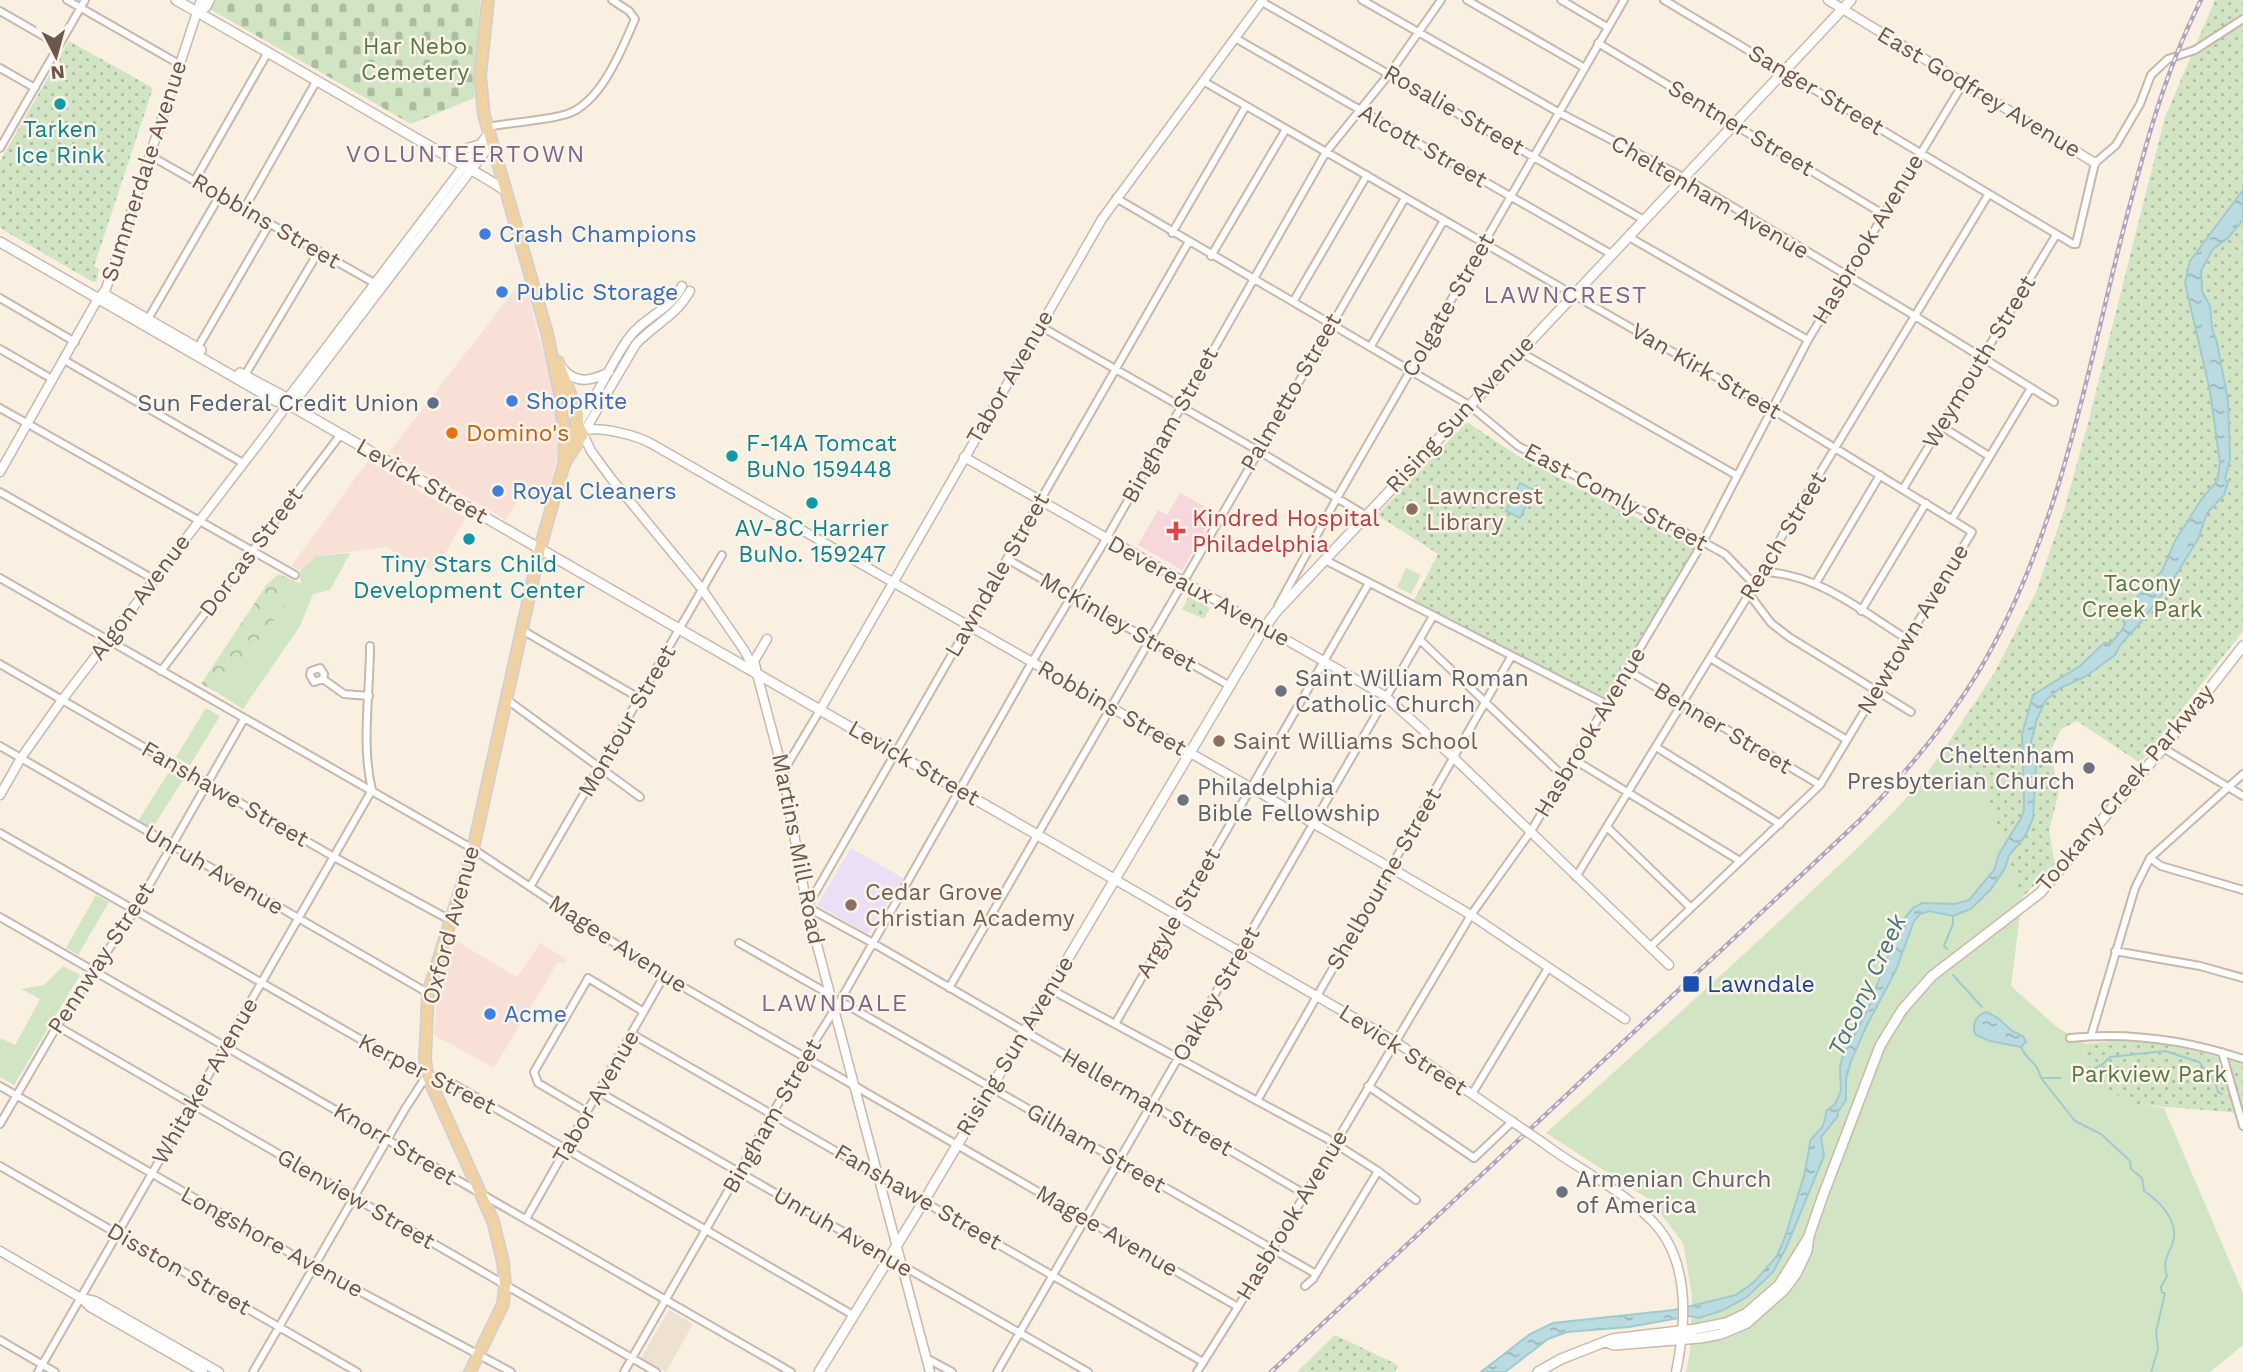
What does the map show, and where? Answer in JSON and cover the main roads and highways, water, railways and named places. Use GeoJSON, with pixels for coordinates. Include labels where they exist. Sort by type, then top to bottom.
{"type":"FeatureCollection","features":[{"type":"Feature","properties":{"kind":"main road"},"geometry":{"type":"LineString","coordinates":[[176,0],[447,154],[503,190]]}},
{"type":"Feature","properties":{"kind":"main road","name":"Oxford Avenue"},"geometry":{"type":"LineString","coordinates":[[488,0],[480,76],[487,137],[547,333],[565,446],[564,464]]}},
{"type":"Feature","properties":{"kind":"main road","name":"Rising Sun Avenue"},"geometry":{"type":"LineString","coordinates":[[819,1372],[924,1201],[1189,752],[1276,612],[1851,0]]}},
{"type":"Feature","properties":{"kind":"main road","name":"Levick Street"},"geometry":{"type":"LineString","coordinates":[[0,235],[196,351],[283,396],[288,404]]}},
{"type":"Feature","properties":{"kind":"main road","name":"Levick Street"},"geometry":{"type":"LineString","coordinates":[[0,242],[148,319],[276,401],[288,404],[341,434],[1114,879]]}},
{"type":"Feature","properties":{"kind":"main road","name":"Oxford Avenue"},"geometry":{"type":"LineString","coordinates":[[470,1372],[503,1304],[505,1284],[498,1233],[427,1075],[425,1058],[428,993],[473,849],[540,548],[564,464],[582,429],[554,346],[547,333]]}},
{"type":"Feature","properties":{"kind":"main road","name":"Martins Mill Road"},"geometry":{"type":"LineString","coordinates":[[556,378],[571,416],[582,429]]}},
{"type":"Feature","properties":{"kind":"main road","name":"Oxford Avenue"},"geometry":{"type":"LineString","coordinates":[[565,446],[582,429]]}},
{"type":"Feature","properties":{"kind":"main road","name":"Tookany Creek Parkway"},"geometry":{"type":"LineString","coordinates":[[1538,1372],[1560,1359],[1606,1342],[1614,1345],[1726,1323],[1747,1312],[1779,1285],[1809,1236],[1880,1046],[1902,1010],[1932,976],[2040,893],[2162,748],[2243,646]]}},
{"type":"Feature","properties":{"kind":"main road","name":"Tookany Creek Parkway"},"geometry":{"type":"LineString","coordinates":[[1683,1331],[1721,1334],[1747,1323],[1784,1290],[1796,1274],[1807,1251],[1809,1236]]}},
{"type":"Feature","properties":{"kind":"water"},"geometry":{"type":"Polygon","coordinates":[[[2243,190],[2243,220],[2228,238],[2213,249],[2201,271],[2202,291],[2210,306],[2212,328],[2228,400],[2230,459],[2224,495],[2207,513],[2198,539],[2174,578],[2120,645],[2115,655],[2085,677],[2060,688],[2045,701],[2031,742],[2036,766],[2033,818],[1991,889],[1971,909],[1953,916],[1929,911],[1920,914],[1914,921],[1896,970],[1851,1061],[1846,1079],[1846,1100],[1838,1116],[1821,1137],[1824,1156],[1786,1248],[1773,1272],[1747,1297],[1723,1310],[1699,1318],[1690,1316],[1629,1327],[1567,1332],[1548,1339],[1505,1372],[1481,1372],[1530,1334],[1553,1323],[1674,1310],[1736,1295],[1754,1282],[1777,1256],[1804,1176],[1810,1141],[1823,1126],[1827,1110],[1835,1104],[1841,1091],[1842,1058],[1866,1013],[1902,921],[1913,908],[1922,903],[1955,904],[1969,900],[1994,870],[1999,854],[2024,810],[2022,734],[2033,695],[2080,666],[2104,643],[2111,643],[2122,630],[2125,623],[2123,621],[2137,597],[2162,571],[2175,541],[2203,497],[2217,481],[2220,463],[2210,391],[2185,283],[2190,261],[2243,190]]]}},
{"type":"Feature","properties":{"kind":"water"},"geometry":{"type":"Polygon","coordinates":[[[1520,483],[1534,490],[1520,518],[1506,511],[1520,483]]]}},
{"type":"Feature","properties":{"kind":"water"},"geometry":{"type":"Polygon","coordinates":[[[1987,1012],[2023,1036],[2026,1042],[2021,1047],[1990,1041],[1976,1035],[1975,1021],[1987,1012]]]}},
{"type":"Feature","properties":{"kind":"waterway"},"geometry":{"type":"LineString","coordinates":[[1947,949],[1944,946],[1953,917]]}},
{"type":"Feature","properties":{"kind":"waterway"},"geometry":{"type":"LineString","coordinates":[[1953,975],[1982,1007]]}},
{"type":"Feature","properties":{"kind":"waterway"},"geometry":{"type":"LineString","coordinates":[[2021,1047],[2037,1067],[2041,1078],[2061,1078]]}},
{"type":"Feature","properties":{"kind":"waterway"},"geometry":{"type":"LineString","coordinates":[[2077,1075],[2103,1064],[2110,1057],[2165,1051],[2199,1062],[2222,1094]]}},
{"type":"Feature","properties":{"kind":"waterway"},"geometry":{"type":"LineString","coordinates":[[2041,1078],[2075,1121],[2101,1134],[2130,1161],[2131,1169],[2142,1178],[2144,1191],[2161,1205],[2172,1223],[2174,1237],[2166,1259],[2167,1276],[2161,1287],[2162,1293],[2165,1293],[2156,1332],[2158,1349],[2151,1372]]}},
{"type":"Feature","properties":{"kind":"railway"},"geometry":{"type":"LineString","coordinates":[[1271,1372],[1860,820],[1916,758],[1966,691],[1981,668],[2018,596],[2038,546],[2070,444],[2146,145],[2165,86],[2201,0]]}},
{"type":"Feature","properties":{"kind":"place","name":"Tarken Ice Rink"},"geometry":{"type":"Point","coordinates":[60,104]}},
{"type":"Feature","properties":{"kind":"place","name":"Crash Champions"},"geometry":{"type":"Point","coordinates":[485,234]}},
{"type":"Feature","properties":{"kind":"place","name":"Public Storage"},"geometry":{"type":"Point","coordinates":[502,292]}},
{"type":"Feature","properties":{"kind":"place","name":"ShopRite"},"geometry":{"type":"Point","coordinates":[512,401]}},
{"type":"Feature","properties":{"kind":"place","name":"Sun Federal Credit Union"},"geometry":{"type":"Point","coordinates":[433,403]}},
{"type":"Feature","properties":{"kind":"place","name":"Domino's"},"geometry":{"type":"Point","coordinates":[452,433]}},
{"type":"Feature","properties":{"kind":"place","name":"F-14A Tomcat BuNo 159448"},"geometry":{"type":"Point","coordinates":[732,456]}},
{"type":"Feature","properties":{"kind":"place","name":"Royal Cleaners"},"geometry":{"type":"Point","coordinates":[498,491]}},
{"type":"Feature","properties":{"kind":"place","name":"AV-8C Harrier BuNo. 159247"},"geometry":{"type":"Point","coordinates":[812,503]}},
{"type":"Feature","properties":{"kind":"place","name":"Lawncrest Library"},"geometry":{"type":"Point","coordinates":[1412,509]}},
{"type":"Feature","properties":{"kind":"place","name":"Kindred Hospital Philadelphia"},"geometry":{"type":"Point","coordinates":[1176,531]}},
{"type":"Feature","properties":{"kind":"place","name":"Tiny Stars Child Development Center"},"geometry":{"type":"Point","coordinates":[469,539]}},
{"type":"Feature","properties":{"kind":"place","name":"Saint William Roman Catholic Church"},"geometry":{"type":"Point","coordinates":[1281,691]}},
{"type":"Feature","properties":{"kind":"place","name":"Saint Williams School"},"geometry":{"type":"Point","coordinates":[1219,741]}},
{"type":"Feature","properties":{"kind":"place","name":"Cheltenham Presbyterian Church"},"geometry":{"type":"Point","coordinates":[2089,768]}},
{"type":"Feature","properties":{"kind":"place","name":"Philadelphia Bible Fellowship"},"geometry":{"type":"Point","coordinates":[1183,800]}},
{"type":"Feature","properties":{"kind":"place","name":"Cedar Grove Christian Academy"},"geometry":{"type":"Point","coordinates":[851,905]}},
{"type":"Feature","properties":{"kind":"place","name":"Lawndale"},"geometry":{"type":"Point","coordinates":[1691,984]}},
{"type":"Feature","properties":{"kind":"place","name":"Acme"},"geometry":{"type":"Point","coordinates":[490,1014]}},
{"type":"Feature","properties":{"kind":"place","name":"Armenian Church of America"},"geometry":{"type":"Point","coordinates":[1562,1192]}},
{"type":"Feature","properties":{"kind":"district","name":"VOLUNTEERTOWN"},"geometry":{"type":"Point","coordinates":[466,154]}},
{"type":"Feature","properties":{"kind":"district","name":"LAWNCREST"},"geometry":{"type":"Point","coordinates":[1566,295]}},
{"type":"Feature","properties":{"kind":"district","name":"LAWNDALE"},"geometry":{"type":"Point","coordinates":[835,1003]}},
{"type":"Feature","properties":{"kind":"park label","name":"Har Nebo Cemetery"},"geometry":{"type":"Point","coordinates":[415,59]}},
{"type":"Feature","properties":{"kind":"park label","name":"Tacony Creek Park"},"geometry":{"type":"Point","coordinates":[2142,596]}},
{"type":"Feature","properties":{"kind":"park label","name":"Parkview Park"},"geometry":{"type":"Point","coordinates":[2149,1074]}},
{"type":"Feature","properties":{"kind":"water label","name":"Tacony Creek"},"geometry":{"type":"Point","coordinates":[1867,985]}}]}
